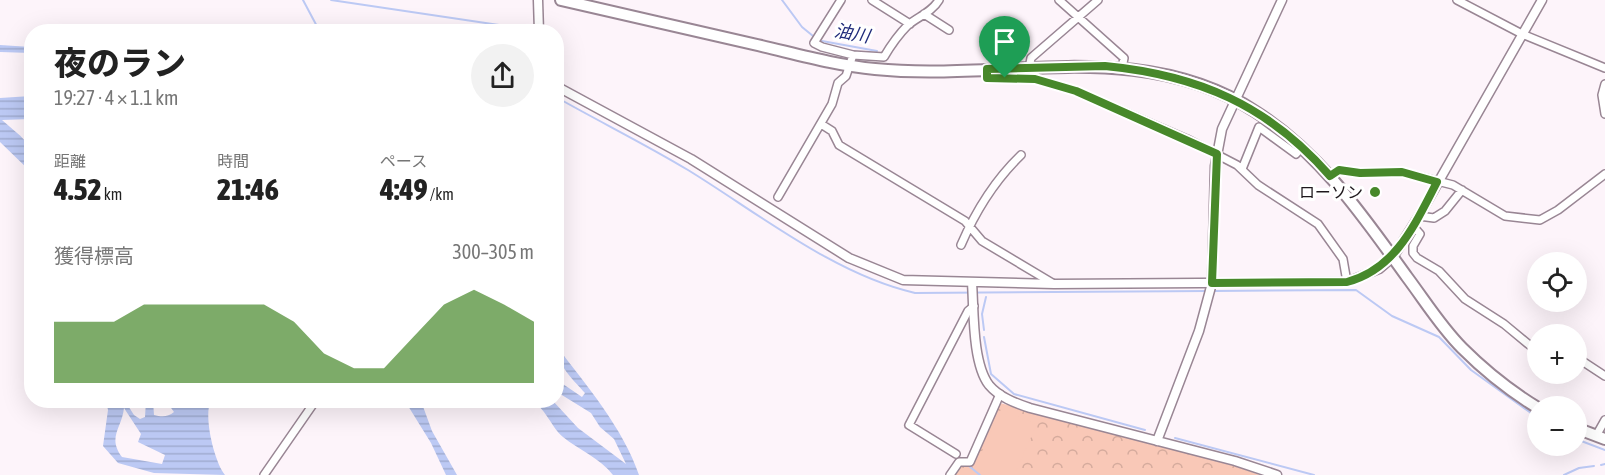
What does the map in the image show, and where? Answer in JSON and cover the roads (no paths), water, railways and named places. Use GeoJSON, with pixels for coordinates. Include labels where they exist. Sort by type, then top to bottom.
{"type":"FeatureCollection","features":[{"type":"Feature","properties":{"kind":"main road"},"geometry":{"type":"LineString","coordinates":[[563,0],[851,60],[925,72],[1029,68],[1122,68],[1190,81],[1234,99],[1277,126],[1302,147],[1330,176],[1441,324],[1461,347],[1487,371],[1527,400]]}},
{"type":"Feature","properties":{"kind":"main road"},"geometry":{"type":"LineString","coordinates":[[1587,432],[1601,438]]}},
{"type":"Feature","properties":{"kind":"street"},"geometry":{"type":"LineString","coordinates":[[538,0],[538,24]]}},
{"type":"Feature","properties":{"kind":"street"},"geometry":{"type":"LineString","coordinates":[[841,0],[814,43],[851,60],[884,57],[894,39],[910,24],[935,7],[939,0]]}},
{"type":"Feature","properties":{"kind":"street"},"geometry":{"type":"LineString","coordinates":[[872,0],[898,19],[910,24]]}},
{"type":"Feature","properties":{"kind":"street"},"geometry":{"type":"LineString","coordinates":[[1059,0],[1124,58],[1122,68]]}},
{"type":"Feature","properties":{"kind":"street"},"geometry":{"type":"LineString","coordinates":[[1029,68],[1031,58],[1098,0]]}},
{"type":"Feature","properties":{"kind":"street"},"geometry":{"type":"LineString","coordinates":[[1157,441],[1199,331],[1212,283],[1217,154],[1222,129],[1282,0]]}},
{"type":"Feature","properties":{"kind":"street"},"geometry":{"type":"LineString","coordinates":[[1457,0],[1522,34],[1605,68]]}},
{"type":"Feature","properties":{"kind":"street"},"geometry":{"type":"LineString","coordinates":[[564,90],[691,159],[849,258],[903,280],[1054,284],[1347,282],[1373,273],[1393,257],[1419,216],[1542,0]]}},
{"type":"Feature","properties":{"kind":"street"},"geometry":{"type":"LineString","coordinates":[[924,14],[950,30]]}},
{"type":"Feature","properties":{"kind":"street"},"geometry":{"type":"LineString","coordinates":[[778,197],[832,104],[838,83],[846,76],[851,60]]}},
{"type":"Feature","properties":{"kind":"street"},"geometry":{"type":"LineString","coordinates":[[987,69],[987,78],[1035,79],[1076,91],[1217,154],[1242,170],[1258,186],[1318,224],[1343,259],[1347,282]]}},
{"type":"Feature","properties":{"kind":"street"},"geometry":{"type":"LineString","coordinates":[[1605,84],[1602,95],[1605,114]]}},
{"type":"Feature","properties":{"kind":"street"},"geometry":{"type":"LineString","coordinates":[[821,124],[832,131],[839,146],[970,225],[982,240],[1054,284]]}},
{"type":"Feature","properties":{"kind":"street"},"geometry":{"type":"LineString","coordinates":[[1242,170],[1259,127],[1296,154],[1302,147]]}},
{"type":"Feature","properties":{"kind":"street"},"geometry":{"type":"LineString","coordinates":[[961,245],[998,177],[1022,155]]}},
{"type":"Feature","properties":{"kind":"street"},"geometry":{"type":"LineString","coordinates":[[1330,176],[1339,170],[1360,173],[1402,172],[1462,190],[1505,216],[1540,220],[1605,174]]}},
{"type":"Feature","properties":{"kind":"street"},"geometry":{"type":"LineString","coordinates":[[1419,216],[1434,218],[1445,211],[1462,190]]}},
{"type":"Feature","properties":{"kind":"street"},"geometry":{"type":"LineString","coordinates":[[1413,226],[1420,234],[1413,246],[1413,253],[1417,258],[1439,271],[1465,299],[1504,324],[1527,343]]}},
{"type":"Feature","properties":{"kind":"street"},"geometry":{"type":"LineString","coordinates":[[972,282],[983,374],[989,384],[1000,394],[1030,408],[1157,441],[1270,474]]}},
{"type":"Feature","properties":{"kind":"street"},"geometry":{"type":"LineString","coordinates":[[956,454],[909,425],[968,311],[974,306]]}},
{"type":"Feature","properties":{"kind":"street"},"geometry":{"type":"LineString","coordinates":[[1587,364],[1605,376]]}},
{"type":"Feature","properties":{"kind":"street"},"geometry":{"type":"LineString","coordinates":[[950,475],[958,462],[970,462],[1000,394]]}},
{"type":"Feature","properties":{"kind":"street"},"geometry":{"type":"LineString","coordinates":[[264,475],[310,408]]}},
{"type":"Feature","properties":{"kind":"street"},"geometry":{"type":"LineString","coordinates":[[1601,438],[1605,420]]}},
{"type":"Feature","properties":{"kind":"water"},"geometry":{"type":"Polygon","coordinates":[[[0,45],[24,47],[24,53],[0,52],[0,45]]]}},
{"type":"Feature","properties":{"kind":"water"},"geometry":{"type":"Polygon","coordinates":[[[24,96],[24,119],[2,120],[24,140],[24,165],[0,142],[0,98],[24,96]]]}},
{"type":"Feature","properties":{"kind":"water"},"geometry":{"type":"Polygon","coordinates":[[[564,356],[614,424],[639,475],[613,475],[596,459],[563,437],[540,408],[559,408],[578,428],[626,464],[614,439],[600,427],[591,413],[564,396],[564,385],[582,397],[585,393],[564,368],[564,356]]]}},
{"type":"Feature","properties":{"kind":"water"},"geometry":{"type":"Polygon","coordinates":[[[108,408],[124,408],[130,408],[140,419],[145,417],[146,408],[154,408],[154,415],[162,416],[174,412],[171,408],[209,408],[211,438],[217,460],[225,475],[154,473],[118,463],[103,446],[108,408]],[[124,408],[116,438],[116,444],[122,457],[162,464],[165,455],[138,442],[141,434],[124,408]]]}},
{"type":"Feature","properties":{"kind":"water"},"geometry":{"type":"Polygon","coordinates":[[[409,408],[424,408],[432,431],[457,475],[446,475],[431,443],[409,408]]]}},
{"type":"Feature","properties":{"kind":"waterway"},"geometry":{"type":"LineString","coordinates":[[303,0],[316,24]]}},
{"type":"Feature","properties":{"kind":"waterway"},"geometry":{"type":"LineString","coordinates":[[331,0],[492,24]]}},
{"type":"Feature","properties":{"kind":"waterway","name":"油川"},"geometry":{"type":"LineString","coordinates":[[782,0],[802,27],[813,36]]}},
{"type":"Feature","properties":{"kind":"waterway","name":"油川"},"geometry":{"type":"LineString","coordinates":[[822,41],[877,51]]}},
{"type":"Feature","properties":{"kind":"waterway"},"geometry":{"type":"LineString","coordinates":[[564,101],[688,170],[826,258],[885,284],[915,293],[1208,291]]}},
{"type":"Feature","properties":{"kind":"waterway"},"geometry":{"type":"LineString","coordinates":[[1214,291],[1356,290],[1392,316],[1439,337],[1471,370],[1527,410]]}},
{"type":"Feature","properties":{"kind":"waterway"},"geometry":{"type":"LineString","coordinates":[[984,330],[982,314],[986,297]]}},
{"type":"Feature","properties":{"kind":"waterway"},"geometry":{"type":"LineString","coordinates":[[984,337],[991,374],[1014,394],[1145,430]]}},
{"type":"Feature","properties":{"kind":"waterway"},"geometry":{"type":"LineString","coordinates":[[1175,438],[1314,475]]}},
{"type":"Feature","properties":{"kind":"waterway"},"geometry":{"type":"LineString","coordinates":[[1587,443],[1605,450]]}},
{"type":"Feature","properties":{"kind":"waterway"},"geometry":{"type":"LineString","coordinates":[[1601,465],[1605,464]]}},
{"type":"Feature","properties":{"kind":"waterway"},"geometry":{"type":"LineString","coordinates":[[969,466],[980,475]]}},
{"type":"Feature","properties":{"kind":"waterway"},"geometry":{"type":"LineString","coordinates":[[1564,475],[1579,468],[1594,466]]}},
{"type":"Feature","properties":{"kind":"place","name":"ローソン"},"geometry":{"type":"Point","coordinates":[1375,192]}}]}
